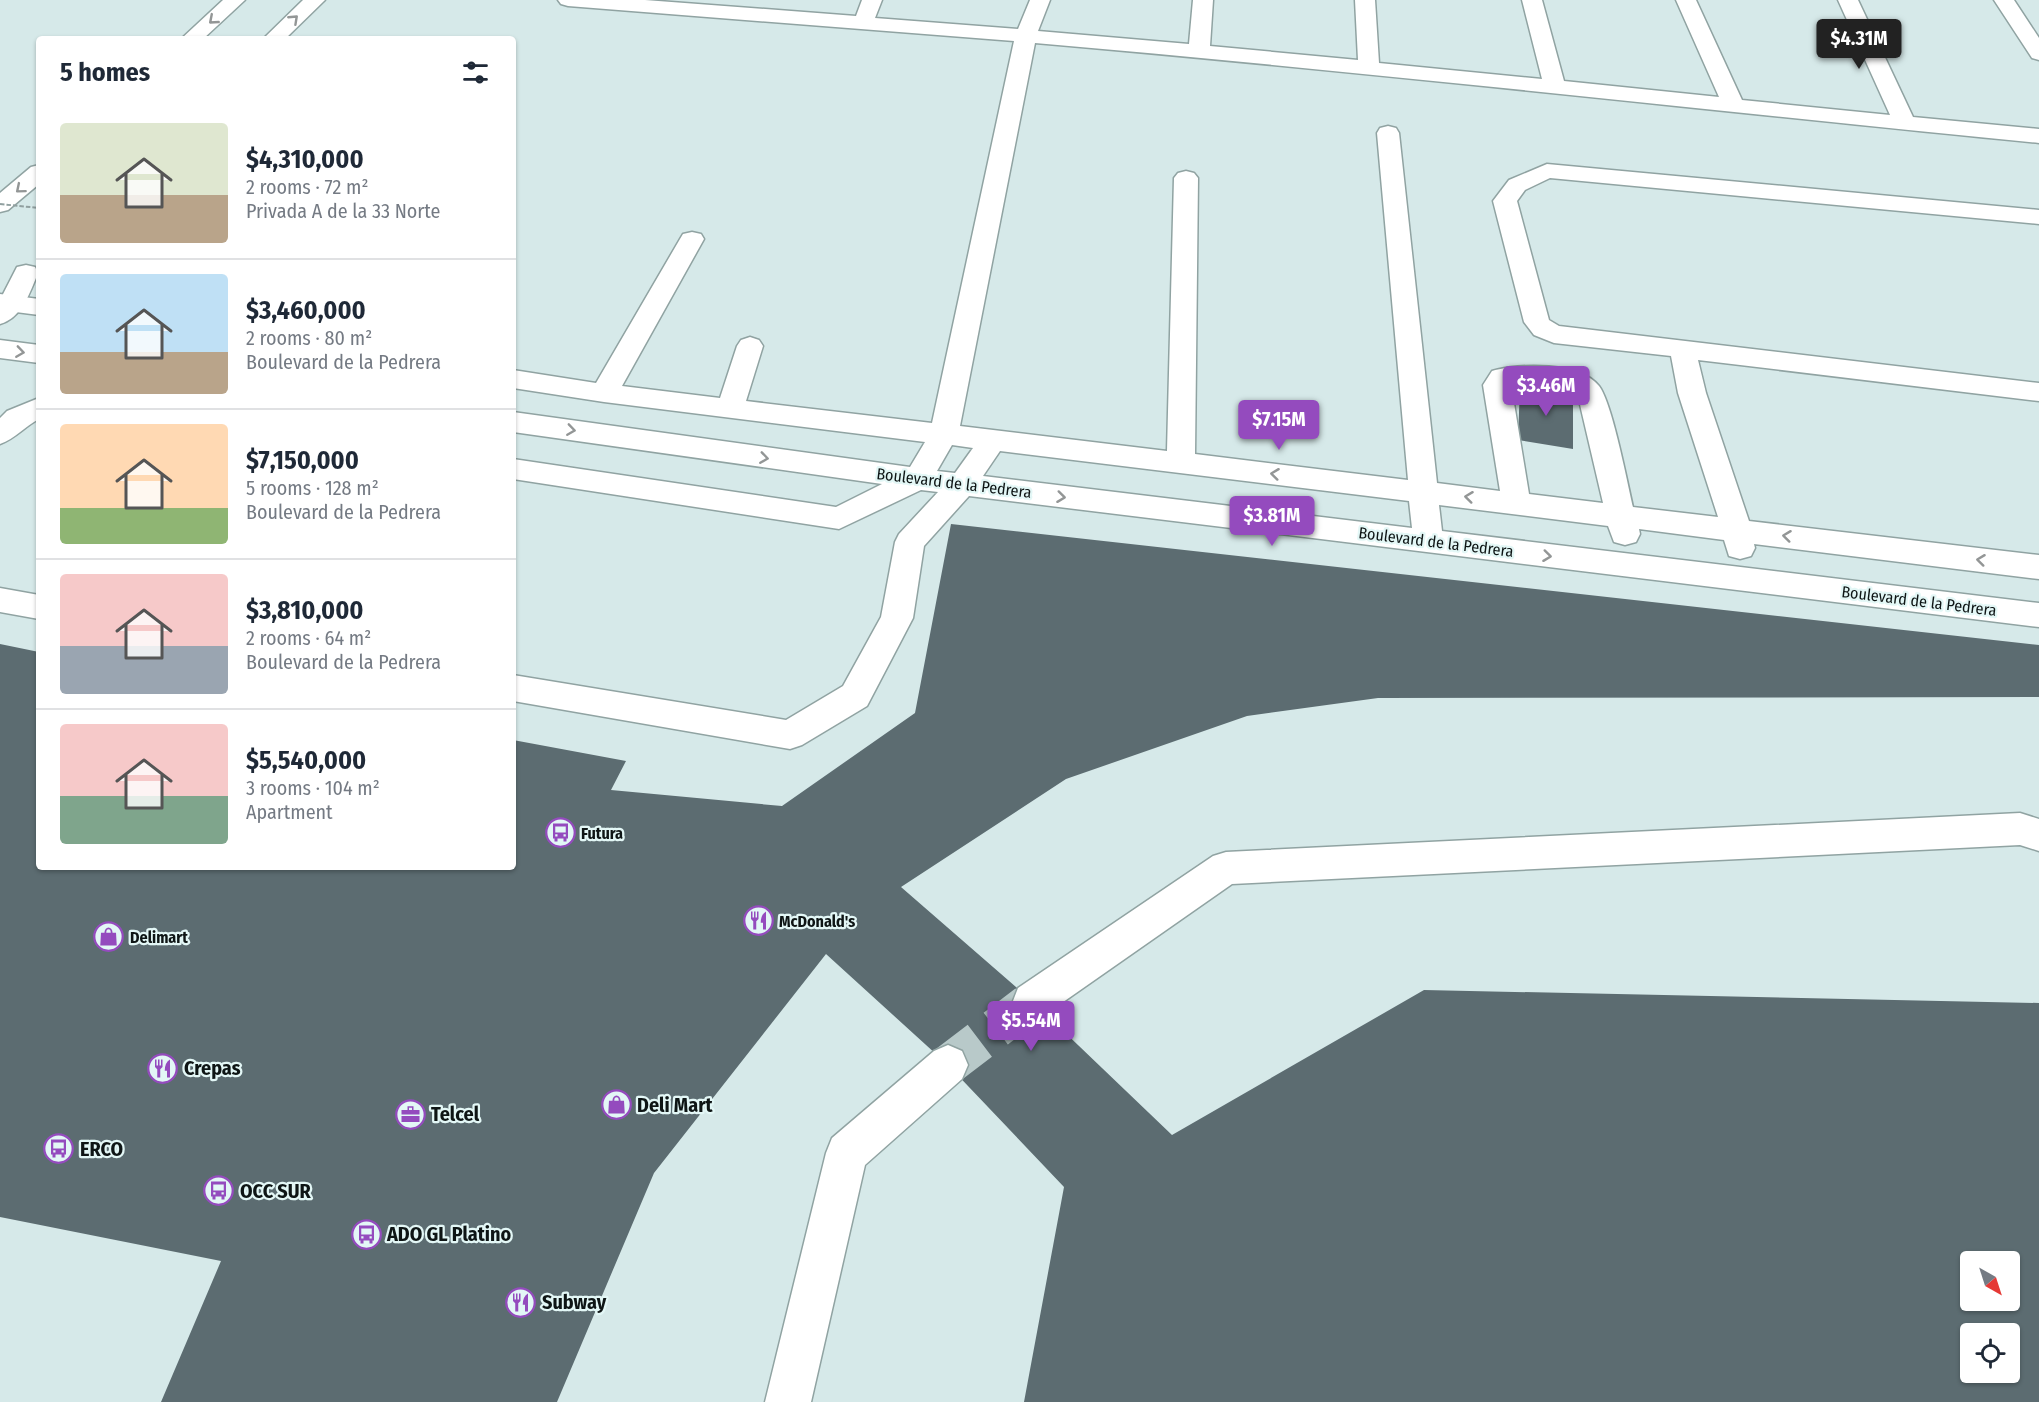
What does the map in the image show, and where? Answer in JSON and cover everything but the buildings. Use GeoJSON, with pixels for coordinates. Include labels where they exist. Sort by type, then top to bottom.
{"type":"FeatureCollection","features":[{"type":"Feature","properties":{"kind":"street"},"geometry":{"type":"LineString","coordinates":[[194,36],[235,0]]}},
{"type":"Feature","properties":{"kind":"street"},"geometry":{"type":"LineString","coordinates":[[276,36],[315,0]]}},
{"type":"Feature","properties":{"kind":"street"},"geometry":{"type":"LineString","coordinates":[[568,0],[780,7],[863,22],[1026,34],[2039,136]]}},
{"type":"Feature","properties":{"kind":"street"},"geometry":{"type":"LineString","coordinates":[[863,22],[872,0]]}},
{"type":"Feature","properties":{"kind":"street"},"geometry":{"type":"LineString","coordinates":[[516,469],[839,518],[918,480],[944,434],[1026,34],[1040,0]]}},
{"type":"Feature","properties":{"kind":"street"},"geometry":{"type":"LineString","coordinates":[[1199,52],[1203,0]]}},
{"type":"Feature","properties":{"kind":"street"},"geometry":{"type":"LineString","coordinates":[[1365,0],[1369,68]]}},
{"type":"Feature","properties":{"kind":"street"},"geometry":{"type":"LineString","coordinates":[[1532,0],[1555,88]]}},
{"type":"Feature","properties":{"kind":"street"},"geometry":{"type":"LineString","coordinates":[[1686,0],[1734,107]]}},
{"type":"Feature","properties":{"kind":"street"},"geometry":{"type":"LineString","coordinates":[[1848,0],[1905,123]]}},
{"type":"Feature","properties":{"kind":"street"},"geometry":{"type":"LineString","coordinates":[[2004,0],[2039,54]]}},
{"type":"Feature","properties":{"kind":"street"},"geometry":{"type":"LineString","coordinates":[[1388,133],[1428,542]]}},
{"type":"Feature","properties":{"kind":"street"},"geometry":{"type":"LineString","coordinates":[[2039,217],[1546,171],[1517,185],[1505,201],[1537,322],[1543,329],[1554,334],[2039,392]]}},
{"type":"Feature","properties":{"kind":"street"},"geometry":{"type":"LineString","coordinates":[[0,205],[36,175]]}},
{"type":"Feature","properties":{"kind":"street"},"geometry":{"type":"LineString","coordinates":[[1181,463],[1186,178]]}},
{"type":"Feature","properties":{"kind":"street"},"geometry":{"type":"LineString","coordinates":[[604,393],[692,239]]}},
{"type":"Feature","properties":{"kind":"street"},"geometry":{"type":"LineString","coordinates":[[3,302],[33,267]]}},
{"type":"Feature","properties":{"kind":"street"},"geometry":{"type":"LineString","coordinates":[[3,302],[36,307]]}},
{"type":"Feature","properties":{"kind":"street"},"geometry":{"type":"LineString","coordinates":[[730,408],[750,346]]}},
{"type":"Feature","properties":{"kind":"street"},"geometry":{"type":"LineString","coordinates":[[0,349],[36,354]]}},
{"type":"Feature","properties":{"kind":"street"},"geometry":{"type":"LineString","coordinates":[[1683,349],[1692,393],[1737,530],[1745,580]]}},
{"type":"Feature","properties":{"kind":"street"},"geometry":{"type":"LineString","coordinates":[[1516,503],[1497,385],[1502,377],[1514,375],[1570,380],[1583,384],[1591,393],[1622,516],[1630,566]]}},
{"type":"Feature","properties":{"kind":"street"},"geometry":{"type":"LineString","coordinates":[[516,379],[604,393],[2039,567]]}},
{"type":"Feature","properties":{"kind":"street"},"geometry":{"type":"LineString","coordinates":[[0,434],[17,418],[36,408]]}},
{"type":"Feature","properties":{"kind":"street","name":"Boulevard de la Pedrera"},"geometry":{"type":"LineString","coordinates":[[516,422],[918,480],[2039,615]]}},
{"type":"Feature","properties":{"kind":"street"},"geometry":{"type":"LineString","coordinates":[[516,689],[789,735],[855,696],[897,618],[910,542],[962,485],[993,440]]}},
{"type":"Feature","properties":{"kind":"street"},"geometry":{"type":"LineString","coordinates":[[0,600],[36,606]]}},
{"type":"Feature","properties":{"kind":"street"},"geometry":{"type":"LineString","coordinates":[[1032,1001],[1226,868],[2008,830],[2020,830],[2039,835]]}},
{"type":"Feature","properties":{"kind":"street"},"geometry":{"type":"LineString","coordinates":[[788,1402],[848,1153],[948,1065]]}},
{"type":"Feature","properties":{"kind":"path"},"geometry":{"type":"LineString","coordinates":[[0,205],[36,208]]}},
{"type":"Feature","properties":{"kind":"tunnel"},"geometry":{"type":"LineString","coordinates":[[948,1065],[1032,1001]]}},
{"type":"Feature","properties":{"kind":"place","name":"Futura"},"geometry":{"type":"Point","coordinates":[560,833]}},
{"type":"Feature","properties":{"kind":"place","name":"McDonald's"},"geometry":{"type":"Point","coordinates":[758,921]}},
{"type":"Feature","properties":{"kind":"place","name":"Delimart"},"geometry":{"type":"Point","coordinates":[109,937]}},
{"type":"Feature","properties":{"kind":"place","name":"Crepas"},"geometry":{"type":"Point","coordinates":[163,1068]}},
{"type":"Feature","properties":{"kind":"place","name":"Deli Mart"},"geometry":{"type":"Point","coordinates":[616,1105]}},
{"type":"Feature","properties":{"kind":"place","name":"Telcel"},"geometry":{"type":"Point","coordinates":[410,1114]}},
{"type":"Feature","properties":{"kind":"place","name":"ERCO"},"geometry":{"type":"Point","coordinates":[59,1149]}},
{"type":"Feature","properties":{"kind":"place","name":"OCC SUR"},"geometry":{"type":"Point","coordinates":[219,1191]}},
{"type":"Feature","properties":{"kind":"place","name":"ADO GL Platino"},"geometry":{"type":"Point","coordinates":[366,1234]}},
{"type":"Feature","properties":{"kind":"place","name":"Subway"},"geometry":{"type":"Point","coordinates":[521,1302]}}]}
